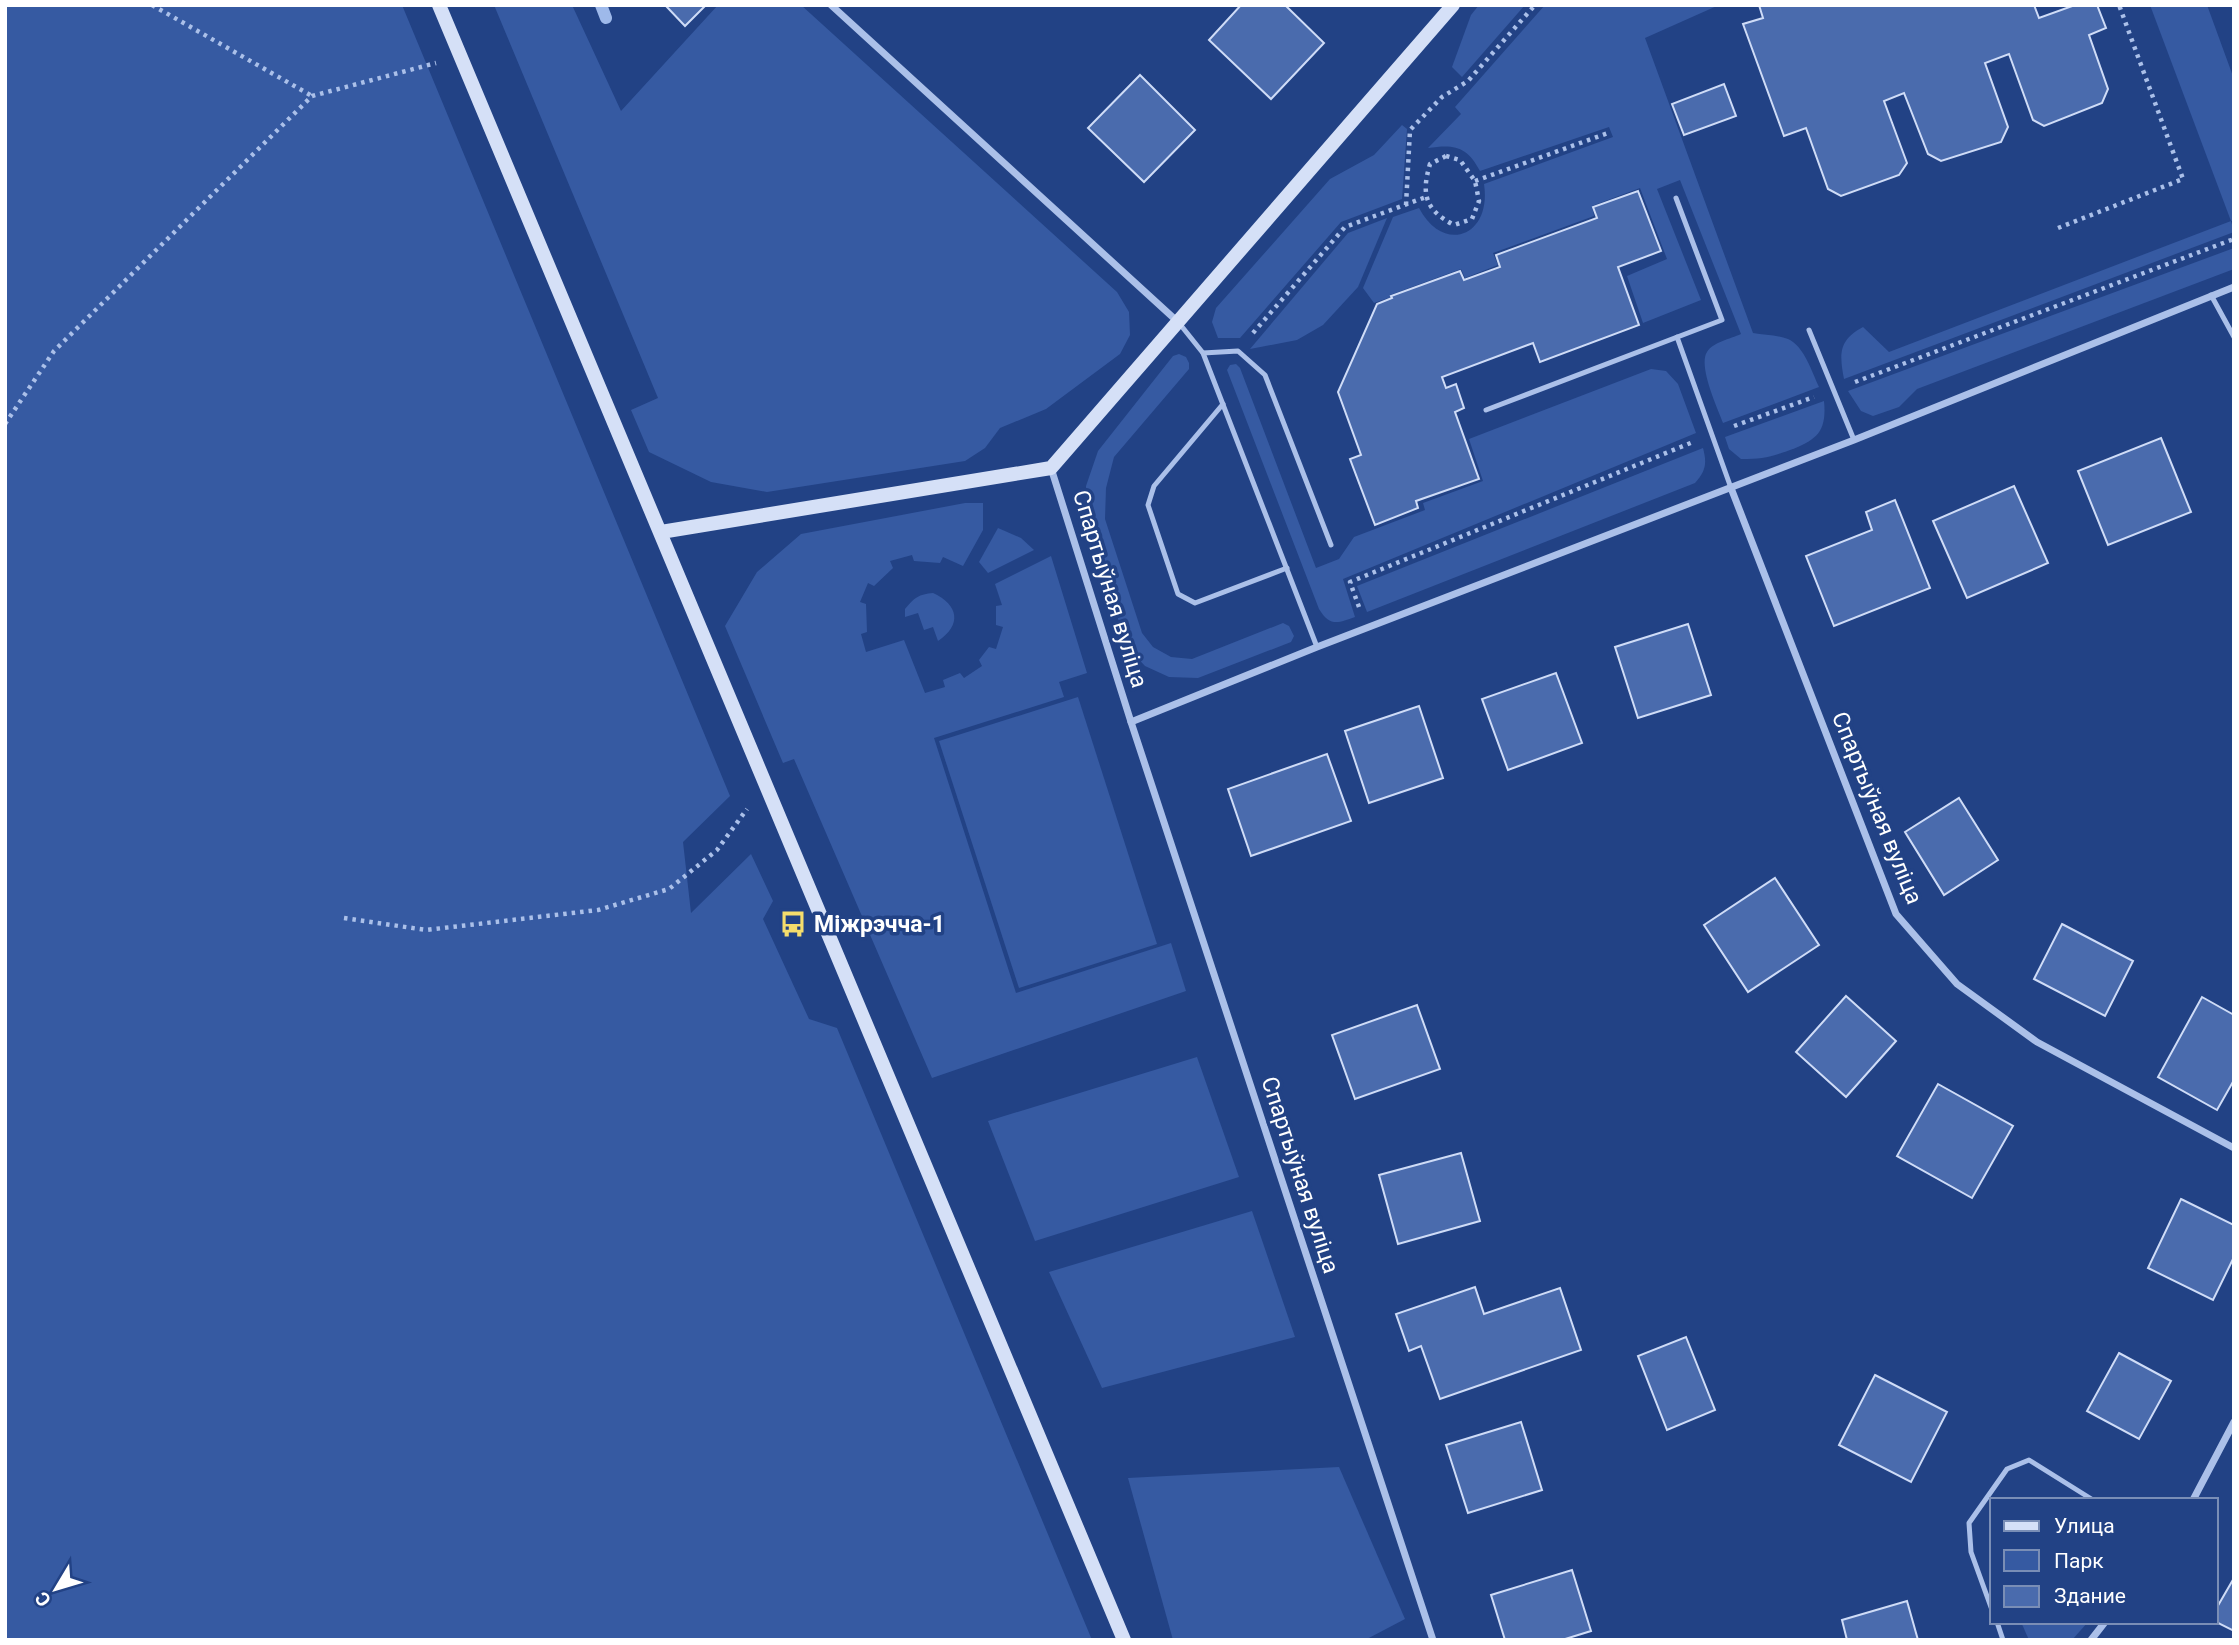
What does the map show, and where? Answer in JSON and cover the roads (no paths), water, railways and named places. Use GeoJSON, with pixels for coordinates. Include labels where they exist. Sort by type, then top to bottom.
{"type":"FeatureCollection","features":[{"type":"Feature","properties":{"kind":"street"},"geometry":{"type":"LineString","coordinates":[[439,5],[1124,1640]]}},
{"type":"Feature","properties":{"kind":"street"},"geometry":{"type":"LineString","coordinates":[[831,5],[1179,323]]}},
{"type":"Feature","properties":{"kind":"street"},"geometry":{"type":"LineString","coordinates":[[661,532],[1051,468],[1454,5]]}},
{"type":"Feature","properties":{"kind":"street","name":"Спартыўная вуліца"},"geometry":{"type":"LineString","coordinates":[[1131,722],[1317,647],[1854,440],[2234,287]]}},
{"type":"Feature","properties":{"kind":"street","name":"Спартыўная вуліца"},"geometry":{"type":"LineString","coordinates":[[1051,468],[1131,722],[1433,1640]]}},
{"type":"Feature","properties":{"kind":"street","name":"Спартыўная вуліца"},"geometry":{"type":"LineString","coordinates":[[1731,488],[1896,914],[1957,984],[2037,1042],[2234,1148]]}},
{"type":"Feature","properties":{"kind":"street"},"geometry":{"type":"LineString","coordinates":[[2194,1498],[2234,1422]]}},
{"type":"Feature","properties":{"kind":"street"},"geometry":{"type":"LineString","coordinates":[[2091,1640],[2103,1624]]}},
{"type":"Feature","properties":{"kind":"lane"},"geometry":{"type":"LineString","coordinates":[[1486,410],[1723,320],[1676,198]]}},
{"type":"Feature","properties":{"kind":"lane"},"geometry":{"type":"LineString","coordinates":[[2211,295],[2234,337]]}},
{"type":"Feature","properties":{"kind":"lane"},"geometry":{"type":"LineString","coordinates":[[1179,323],[1203,353],[1317,647]]}},
{"type":"Feature","properties":{"kind":"lane"},"geometry":{"type":"LineString","coordinates":[[1809,330],[1854,440]]}},
{"type":"Feature","properties":{"kind":"lane"},"geometry":{"type":"LineString","coordinates":[[1677,337],[1731,488]]}},
{"type":"Feature","properties":{"kind":"lane"},"geometry":{"type":"LineString","coordinates":[[1203,353],[1238,351],[1265,375],[1331,545]]}},
{"type":"Feature","properties":{"kind":"lane"},"geometry":{"type":"LineString","coordinates":[[1223,404],[1154,486],[1148,505],[1178,594],[1195,603],[1287,568]]}},
{"type":"Feature","properties":{"kind":"lane"},"geometry":{"type":"LineString","coordinates":[[1990,1604],[1971,1552],[1969,1523],[2007,1469],[2029,1460],[2089,1498]]}},
{"type":"Feature","properties":{"kind":"waterway"},"geometry":{"type":"LineString","coordinates":[[601,5],[606,18]]}},
{"type":"Feature","properties":{"kind":"place","name":"Міжрэчча-1"},"geometry":{"type":"Point","coordinates":[793,924]}}]}
